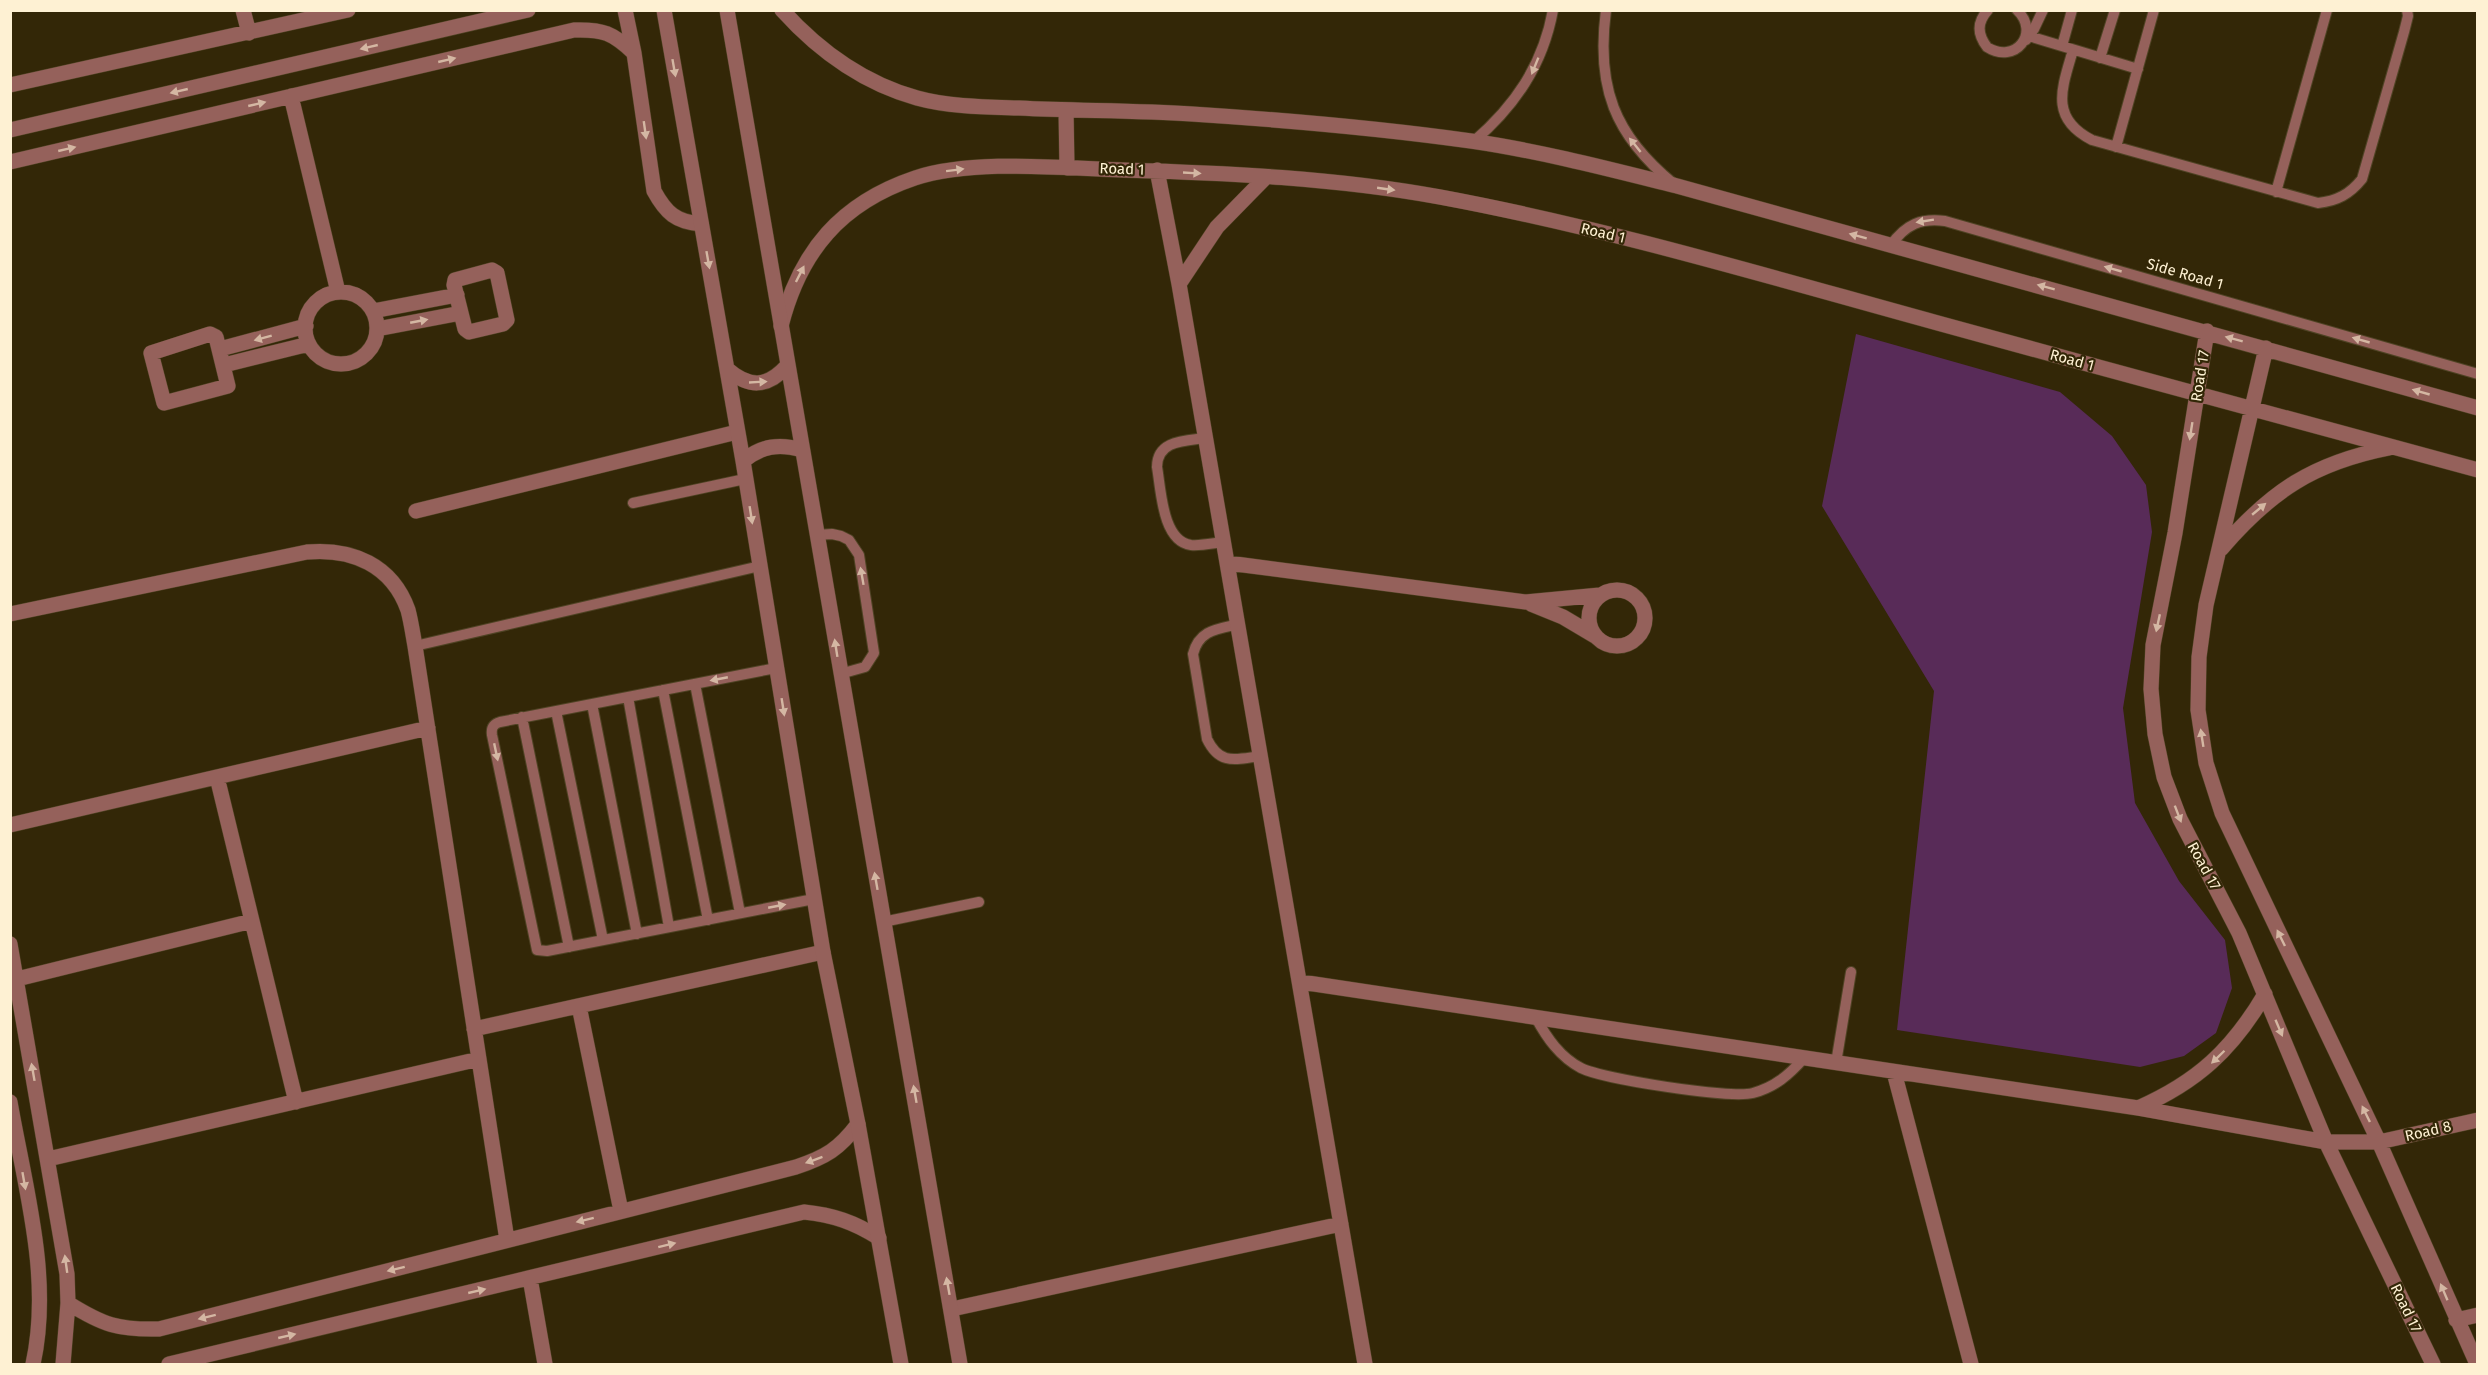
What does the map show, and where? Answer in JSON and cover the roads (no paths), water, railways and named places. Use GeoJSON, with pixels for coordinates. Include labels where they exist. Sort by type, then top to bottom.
{"type":"FeatureCollection","features":[{"type":"Feature","properties":{"kind":"street"},"geometry":{"type":"LineString","coordinates":[[243,10],[249,33]]}},
{"type":"Feature","properties":{"kind":"street"},"geometry":{"type":"LineString","coordinates":[[10,84],[348,10]]}},
{"type":"Feature","properties":{"kind":"street"},"geometry":{"type":"LineString","coordinates":[[10,130],[528,10]]}},
{"type":"Feature","properties":{"kind":"street"},"geometry":{"type":"LineString","coordinates":[[625,10],[634,53],[654,192],[664,209],[684,223],[701,224]]}},
{"type":"Feature","properties":{"kind":"street"},"geometry":{"type":"LineString","coordinates":[[664,10],[743,461],[823,952],[858,1124],[901,1365]]}},
{"type":"Feature","properties":{"kind":"street"},"geometry":{"type":"LineString","coordinates":[[727,10],[960,1365]]}},
{"type":"Feature","properties":{"kind":"street"},"geometry":{"type":"LineString","coordinates":[[782,10],[800,31],[839,63],[880,86],[918,98],[971,107],[1168,113],[1291,120],[1473,142],[1609,169],[2478,408]]}},
{"type":"Feature","properties":{"kind":"street"},"geometry":{"type":"LineString","coordinates":[[10,162],[574,30],[597,30],[618,37],[634,53]]}},
{"type":"Feature","properties":{"kind":"street"},"geometry":{"type":"LineString","coordinates":[[291,96],[338,292]]}},
{"type":"Feature","properties":{"kind":"street"},"geometry":{"type":"LineString","coordinates":[[1066,110],[1067,168]]}},
{"type":"Feature","properties":{"kind":"street","name":"Road 1"},"geometry":{"type":"LineString","coordinates":[[781,328],[788,300],[799,273],[814,248],[833,226],[855,207],[885,190],[918,177],[952,170],[1067,168],[1266,177],[1353,184],[1439,197],[1631,240],[2478,470]]}},
{"type":"Feature","properties":{"kind":"street"},"geometry":{"type":"LineString","coordinates":[[1156,171],[1179,284],[1239,624],[1365,1365]]}},
{"type":"Feature","properties":{"kind":"street"},"geometry":{"type":"LineString","coordinates":[[1179,284],[1217,227],[1266,177]]}},
{"type":"Feature","properties":{"kind":"street"},"geometry":{"type":"LineString","coordinates":[[496,271],[507,320],[503,324],[469,332],[465,329],[461,313],[454,285],[457,279],[496,271]]}},
{"type":"Feature","properties":{"kind":"street"},"geometry":{"type":"LineString","coordinates":[[338,292],[358,297],[373,311],[377,329],[375,341],[370,350],[353,362],[343,364],[323,358],[309,344],[307,316],[319,299],[338,292]]}},
{"type":"Feature","properties":{"kind":"street"},"geometry":{"type":"LineString","coordinates":[[373,311],[457,295]]}},
{"type":"Feature","properties":{"kind":"street"},"geometry":{"type":"LineString","coordinates":[[377,329],[461,313]]}},
{"type":"Feature","properties":{"kind":"street"},"geometry":{"type":"LineString","coordinates":[[222,357],[306,326]]}},
{"type":"Feature","properties":{"kind":"street","name":"Road 17"},"geometry":{"type":"LineString","coordinates":[[2207,332],[2170,563],[2153,645],[2151,689],[2154,734],[2164,777],[2180,819],[2239,933],[2326,1142],[2433,1365]]}},
{"type":"Feature","properties":{"kind":"street"},"geometry":{"type":"LineString","coordinates":[[210,334],[216,337],[222,357],[228,384],[226,387],[166,404],[162,401],[152,356],[153,351],[210,334]]}},
{"type":"Feature","properties":{"kind":"street"},"geometry":{"type":"LineString","coordinates":[[222,357],[309,344]]}},
{"type":"Feature","properties":{"kind":"street"},"geometry":{"type":"LineString","coordinates":[[2266,348],[2206,605],[2199,657],[2198,710],[2206,763],[2222,813],[2379,1142],[2477,1365]]}},
{"type":"Feature","properties":{"kind":"street"},"geometry":{"type":"LineString","coordinates":[[727,369],[737,379],[751,383],[765,382],[777,377],[787,366]]}},
{"type":"Feature","properties":{"kind":"street"},"geometry":{"type":"LineString","coordinates":[[416,512],[737,432]]}},
{"type":"Feature","properties":{"kind":"street"},"geometry":{"type":"LineString","coordinates":[[743,461],[753,453],[777,445],[802,450]]}},
{"type":"Feature","properties":{"kind":"street"},"geometry":{"type":"LineString","coordinates":[[2219,551],[2270,499],[2314,471],[2352,455],[2393,447]]}},
{"type":"Feature","properties":{"kind":"street"},"geometry":{"type":"LineString","coordinates":[[10,614],[325,550],[344,552],[361,558],[377,567],[390,579],[401,594],[408,611],[415,646],[507,1240]]}},
{"type":"Feature","properties":{"kind":"street"},"geometry":{"type":"LineString","coordinates":[[1228,563],[1526,602],[1600,595],[1614,590],[1625,591],[1635,596],[1641,604],[1645,615],[1644,625],[1639,635],[1631,642],[1621,645],[1604,642],[1563,617],[1526,602]]}},
{"type":"Feature","properties":{"kind":"street"},"geometry":{"type":"LineString","coordinates":[[1597,637],[1591,627],[1589,615],[1592,604],[1600,595]]}},
{"type":"Feature","properties":{"kind":"street"},"geometry":{"type":"LineString","coordinates":[[10,825],[428,728]]}},
{"type":"Feature","properties":{"kind":"street"},"geometry":{"type":"LineString","coordinates":[[217,777],[296,1102]]}},
{"type":"Feature","properties":{"kind":"street"},"geometry":{"type":"LineString","coordinates":[[17,980],[252,921]]}},
{"type":"Feature","properties":{"kind":"street"},"geometry":{"type":"LineString","coordinates":[[10,944],[63,1245],[69,1304],[63,1365]]}},
{"type":"Feature","properties":{"kind":"street"},"geometry":{"type":"LineString","coordinates":[[474,1029],[823,952]]}},
{"type":"Feature","properties":{"kind":"street","name":"Road 8"},"geometry":{"type":"LineString","coordinates":[[1301,982],[2138,1108],[2326,1142],[2379,1142],[2478,1120]]}},
{"type":"Feature","properties":{"kind":"street"},"geometry":{"type":"LineString","coordinates":[[2138,1108],[2190,1081],[2212,1063],[2233,1043],[2265,994]]}},
{"type":"Feature","properties":{"kind":"street"},"geometry":{"type":"LineString","coordinates":[[579,1006],[621,1211]]}},
{"type":"Feature","properties":{"kind":"street"},"geometry":{"type":"LineString","coordinates":[[48,1159],[479,1059]]}},
{"type":"Feature","properties":{"kind":"street"},"geometry":{"type":"LineString","coordinates":[[1894,1072],[1971,1365]]}},
{"type":"Feature","properties":{"kind":"street"},"geometry":{"type":"LineString","coordinates":[[10,1102],[40,1279],[40,1322],[33,1365]]}},
{"type":"Feature","properties":{"kind":"street"},"geometry":{"type":"LineString","coordinates":[[69,1304],[95,1321],[105,1324],[126,1329],[159,1329],[821,1159],[842,1144],[858,1124]]}},
{"type":"Feature","properties":{"kind":"street"},"geometry":{"type":"LineString","coordinates":[[169,1365],[804,1212],[831,1215],[856,1224],[879,1238]]}},
{"type":"Feature","properties":{"kind":"street"},"geometry":{"type":"LineString","coordinates":[[952,1309],[1341,1224]]}},
{"type":"Feature","properties":{"kind":"street"},"geometry":{"type":"LineString","coordinates":[[530,1278],[545,1365]]}},
{"type":"Feature","properties":{"kind":"street"},"geometry":{"type":"LineString","coordinates":[[2456,1320],[2478,1315]]}},
{"type":"Feature","properties":{"kind":"lane"},"geometry":{"type":"LineString","coordinates":[[1473,142],[1495,123],[1515,100],[1531,76],[1543,48],[1553,10]]}},
{"type":"Feature","properties":{"kind":"lane"},"geometry":{"type":"LineString","coordinates":[[1606,10],[1602,36],[1603,71],[1612,105],[1627,136],[1649,164],[1677,186]]}},
{"type":"Feature","properties":{"kind":"lane"},"geometry":{"type":"LineString","coordinates":[[1989,10],[1980,25],[1979,33],[1987,47],[1994,52],[2011,52],[2026,39],[2043,10]]}},
{"type":"Feature","properties":{"kind":"lane"},"geometry":{"type":"LineString","coordinates":[[2017,10],[2027,26],[2026,39]]}},
{"type":"Feature","properties":{"kind":"lane"},"geometry":{"type":"LineString","coordinates":[[2062,46],[2072,10]]}},
{"type":"Feature","properties":{"kind":"lane"},"geometry":{"type":"LineString","coordinates":[[2100,58],[2115,10]]}},
{"type":"Feature","properties":{"kind":"lane"},"geometry":{"type":"LineString","coordinates":[[2116,147],[2154,10]]}},
{"type":"Feature","properties":{"kind":"lane"},"geometry":{"type":"LineString","coordinates":[[2276,192],[2327,10]]}},
{"type":"Feature","properties":{"kind":"lane"},"geometry":{"type":"LineString","coordinates":[[2073,50],[2060,94],[2066,118],[2082,135],[2116,147],[2276,192],[2318,203],[2331,202],[2354,189],[2362,179],[2409,16],[2407,10]]}},
{"type":"Feature","properties":{"kind":"lane"},"geometry":{"type":"LineString","coordinates":[[2026,39],[2062,46],[2138,69]]}},
{"type":"Feature","properties":{"kind":"lane","name":"Side Road 1"},"geometry":{"type":"LineString","coordinates":[[1891,245],[1901,232],[1914,223],[1929,219],[1945,221],[2478,374]]}},
{"type":"Feature","properties":{"kind":"lane"},"geometry":{"type":"LineString","coordinates":[[1206,438],[1169,444],[1162,450],[1157,458],[1162,497],[1168,526],[1182,542],[1191,545],[1224,542]]}},
{"type":"Feature","properties":{"kind":"lane"},"geometry":{"type":"LineString","coordinates":[[633,503],[745,478]]}},
{"type":"Feature","properties":{"kind":"lane"},"geometry":{"type":"LineString","coordinates":[[816,535],[841,536],[855,547],[859,555],[874,653],[865,667],[840,674]]}},
{"type":"Feature","properties":{"kind":"lane"},"geometry":{"type":"LineString","coordinates":[[415,646],[760,566]]}},
{"type":"Feature","properties":{"kind":"lane"},"geometry":{"type":"LineString","coordinates":[[1239,624],[1207,632],[1195,645],[1192,654],[1207,739],[1212,749],[1220,756],[1230,760],[1261,756]]}},
{"type":"Feature","properties":{"kind":"lane"},"geometry":{"type":"LineString","coordinates":[[776,668],[522,717],[500,722],[492,729],[535,945],[542,952],[814,899]]}},
{"type":"Feature","properties":{"kind":"lane"},"geometry":{"type":"LineString","coordinates":[[695,684],[740,913]]}},
{"type":"Feature","properties":{"kind":"lane"},"geometry":{"type":"LineString","coordinates":[[663,690],[708,920]]}},
{"type":"Feature","properties":{"kind":"lane"},"geometry":{"type":"LineString","coordinates":[[628,697],[669,927]]}},
{"type":"Feature","properties":{"kind":"lane"},"geometry":{"type":"LineString","coordinates":[[592,704],[637,934]]}},
{"type":"Feature","properties":{"kind":"lane"},"geometry":{"type":"LineString","coordinates":[[556,711],[603,940]]}},
{"type":"Feature","properties":{"kind":"lane"},"geometry":{"type":"LineString","coordinates":[[522,717],[569,947]]}},
{"type":"Feature","properties":{"kind":"lane"},"geometry":{"type":"LineString","coordinates":[[883,922],[979,902]]}},
{"type":"Feature","properties":{"kind":"lane"},"geometry":{"type":"LineString","coordinates":[[1836,1063],[1851,972]]}},
{"type":"Feature","properties":{"kind":"lane"},"geometry":{"type":"LineString","coordinates":[[1536,1018],[1547,1038],[1562,1055],[1581,1068],[1602,1076],[1727,1095],[1750,1094],[1771,1087],[1790,1075],[1804,1058]]}}]}
